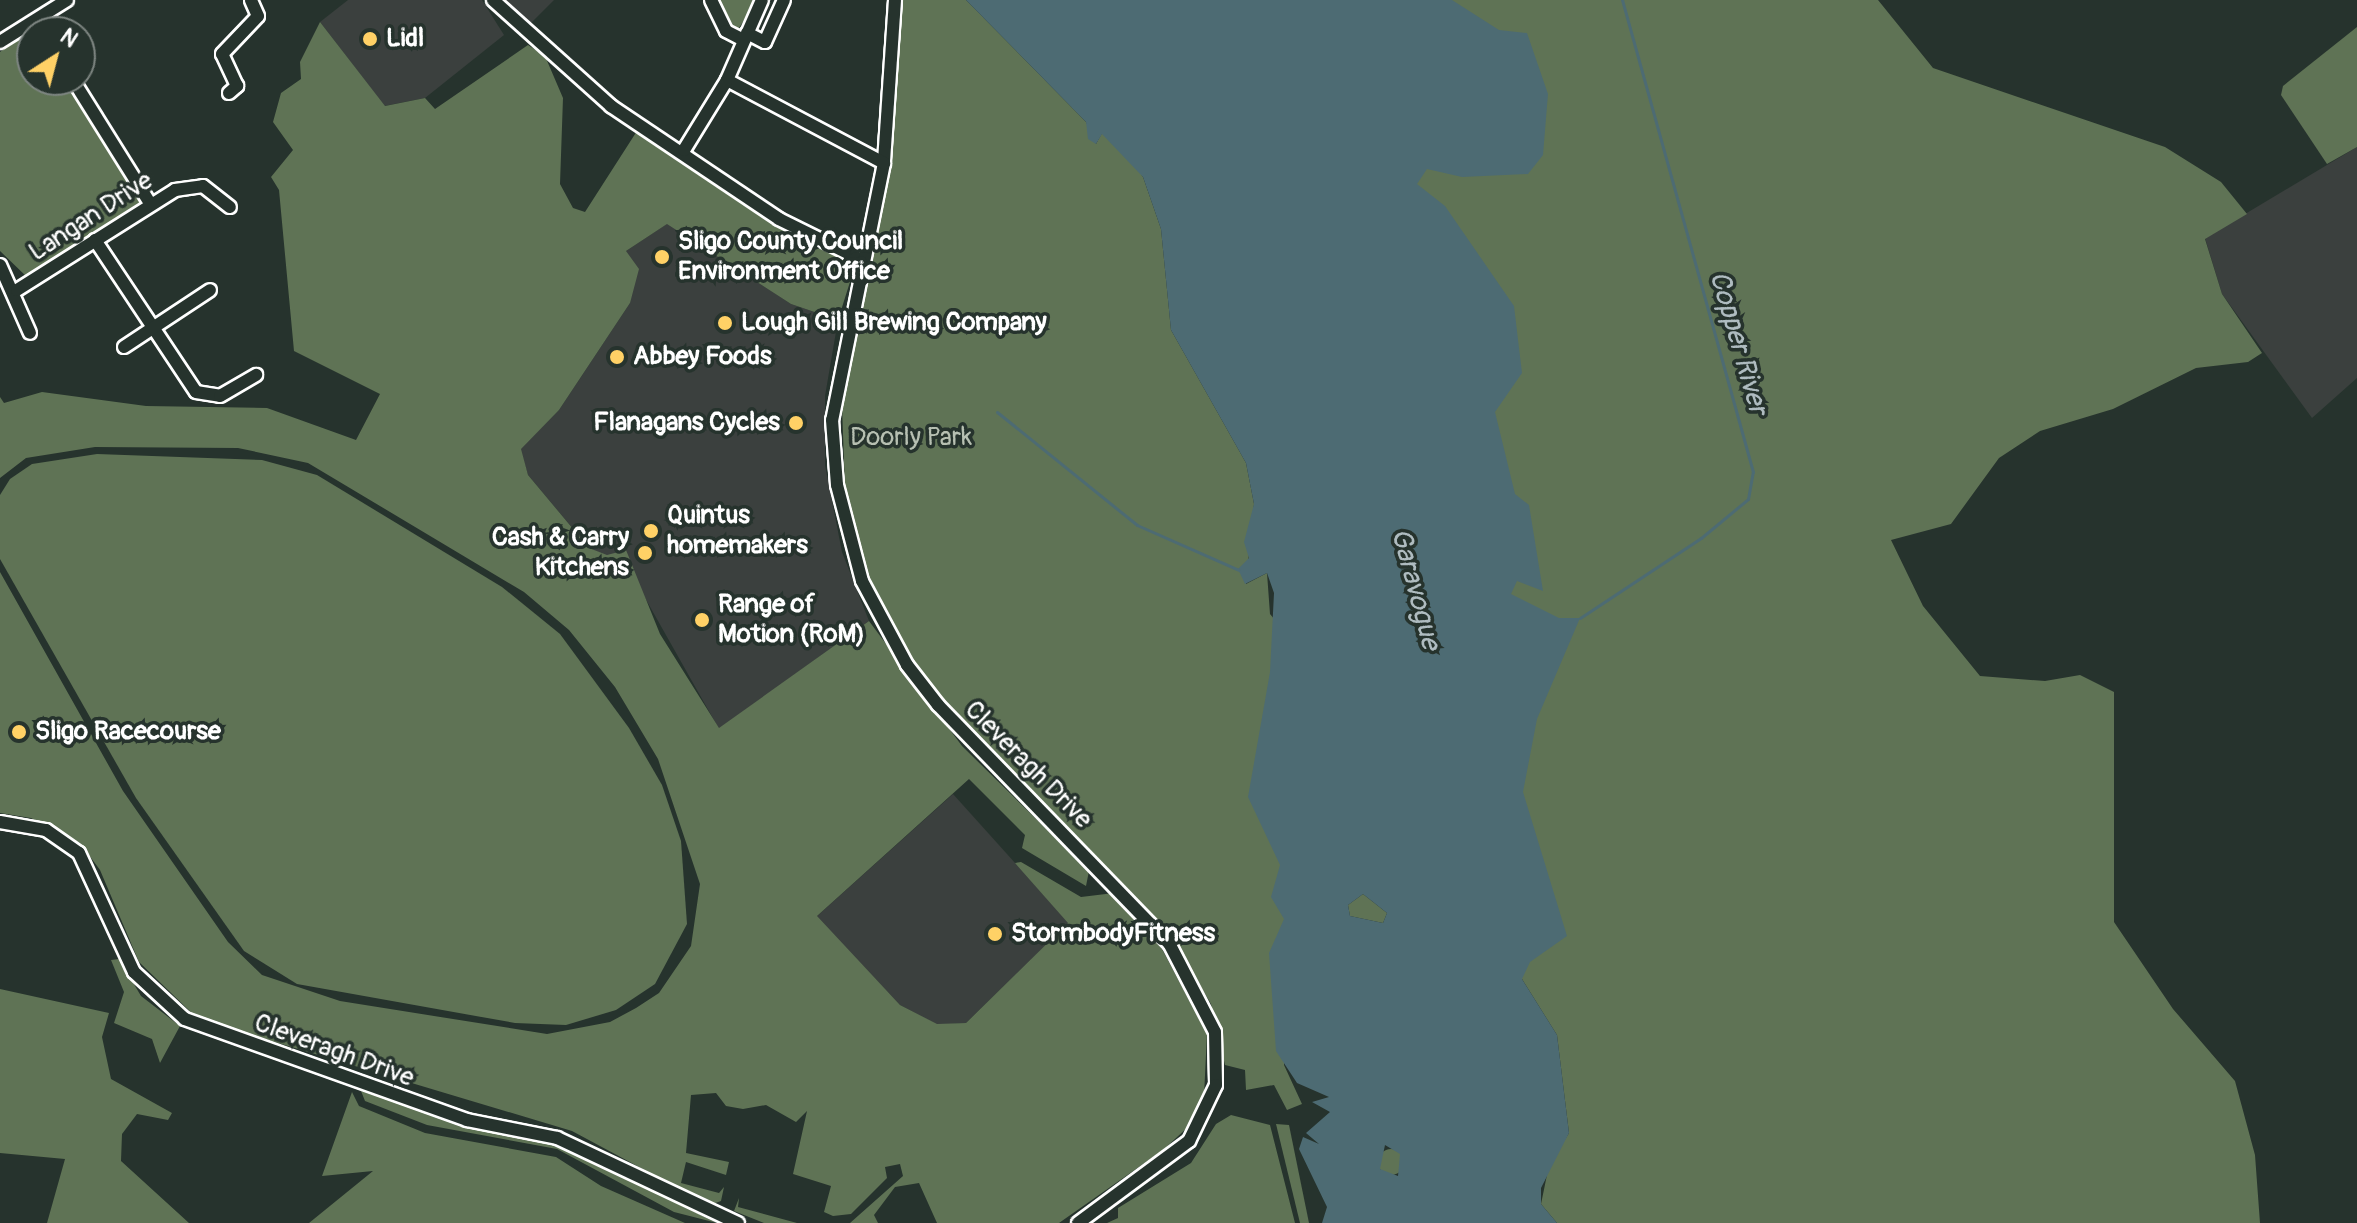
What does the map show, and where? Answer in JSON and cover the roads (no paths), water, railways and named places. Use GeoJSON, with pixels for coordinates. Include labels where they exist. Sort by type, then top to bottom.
{"type":"FeatureCollection","features":[{"type":"Feature","properties":{"kind":"street"},"geometry":{"type":"LineString","coordinates":[[42,16],[67,0]]}},
{"type":"Feature","properties":{"kind":"street"},"geometry":{"type":"LineString","coordinates":[[229,93],[237,86],[222,54],[258,16],[251,0]]}},
{"type":"Feature","properties":{"kind":"street"},"geometry":{"type":"LineString","coordinates":[[493,0],[611,106],[684,150],[779,219],[862,260],[884,163],[895,0]]}},
{"type":"Feature","properties":{"kind":"street"},"geometry":{"type":"LineString","coordinates":[[711,0],[726,31],[765,42],[784,0]]}},
{"type":"Feature","properties":{"kind":"street"},"geometry":{"type":"LineString","coordinates":[[684,150],[727,80],[762,0]]}},
{"type":"Feature","properties":{"kind":"street"},"geometry":{"type":"LineString","coordinates":[[727,80],[884,163]]}},
{"type":"Feature","properties":{"kind":"street"},"geometry":{"type":"LineString","coordinates":[[83,96],[150,203]]}},
{"type":"Feature","properties":{"kind":"street","name":"Langan Drive"},"geometry":{"type":"LineString","coordinates":[[17,290],[150,203],[190,185],[212,191],[230,207]]}},
{"type":"Feature","properties":{"kind":"street"},"geometry":{"type":"LineString","coordinates":[[95,240],[154,329],[204,396],[220,396],[256,375]]}},
{"type":"Feature","properties":{"kind":"street","name":"Cleveragh Drive"},"geometry":{"type":"LineString","coordinates":[[862,260],[832,420],[837,485],[862,581],[938,705],[1150,918],[1192,979],[1215,1032],[1216,1085],[1189,1141],[1078,1223]]}},
{"type":"Feature","properties":{"kind":"street"},"geometry":{"type":"LineString","coordinates":[[0,265],[17,290],[30,333]]}},
{"type":"Feature","properties":{"kind":"street"},"geometry":{"type":"LineString","coordinates":[[124,347],[210,290]]}},
{"type":"Feature","properties":{"kind":"street","name":"Cleveragh Drive"},"geometry":{"type":"LineString","coordinates":[[0,822],[46,830],[79,853],[134,972],[185,1019],[467,1120],[557,1138],[738,1223]]}},
{"type":"Feature","properties":{"kind":"water","name":"Garavogue"},"geometry":{"type":"Polygon","coordinates":[[[966,0],[1452,0],[1499,30],[1527,33],[1548,94],[1543,155],[1528,174],[1462,177],[1427,169],[1417,184],[1445,206],[1514,306],[1522,373],[1495,412],[1515,494],[1529,505],[1543,591],[1517,581],[1511,594],[1559,618],[1580,618],[1537,719],[1523,792],[1567,936],[1530,962],[1522,979],[1557,1035],[1569,1133],[1541,1188],[1541,1204],[1557,1223],[1322,1223],[1327,1207],[1299,1149],[1303,1137],[1319,1144],[1306,1133],[1330,1112],[1312,1102],[1329,1097],[1297,1083],[1276,1051],[1269,953],[1284,919],[1271,897],[1280,865],[1248,797],[1270,672],[1274,593],[1267,573],[1245,584],[1238,569],[1249,558],[1244,542],[1254,504],[1246,463],[1171,330],[1161,229],[1143,177],[1102,134],[1096,144],[1088,139],[1086,122],[966,0]],[[1363,894],[1348,905],[1350,916],[1383,923],[1387,913],[1363,894]],[[1385,1145],[1380,1169],[1398,1176],[1400,1154],[1385,1145]]]}},
{"type":"Feature","properties":{"kind":"waterway","name":"Copper River"},"geometry":{"type":"LineString","coordinates":[[1580,618],[1701,538],[1748,499],[1753,472],[1622,0]]}},
{"type":"Feature","properties":{"kind":"waterway"},"geometry":{"type":"LineString","coordinates":[[997,412],[1137,525],[1239,570]]}},
{"type":"Feature","properties":{"kind":"place","name":"Lidl"},"geometry":{"type":"Point","coordinates":[370,39]}},
{"type":"Feature","properties":{"kind":"place","name":"Sligo County Council Environment Office"},"geometry":{"type":"Point","coordinates":[662,257]}},
{"type":"Feature","properties":{"kind":"place","name":"Lough Gill Brewing Company"},"geometry":{"type":"Point","coordinates":[725,323]}},
{"type":"Feature","properties":{"kind":"place","name":"Abbey Foods"},"geometry":{"type":"Point","coordinates":[617,357]}},
{"type":"Feature","properties":{"kind":"place","name":"Flanagans Cycles"},"geometry":{"type":"Point","coordinates":[796,423]}},
{"type":"Feature","properties":{"kind":"place","name":"Quintus homemakers"},"geometry":{"type":"Point","coordinates":[651,531]}},
{"type":"Feature","properties":{"kind":"place","name":"Cash & Carry Kitchens"},"geometry":{"type":"Point","coordinates":[645,553]}},
{"type":"Feature","properties":{"kind":"place","name":"Range of Motion (RoM)"},"geometry":{"type":"Point","coordinates":[702,620]}},
{"type":"Feature","properties":{"kind":"place","name":"Sligo Racecourse"},"geometry":{"type":"Point","coordinates":[19,732]}},
{"type":"Feature","properties":{"kind":"place","name":"StormbodyFitness"},"geometry":{"type":"Point","coordinates":[995,934]}},
{"type":"Feature","properties":{"kind":"park label","name":"Doorly Park"},"geometry":{"type":"Point","coordinates":[911,438]}}]}
